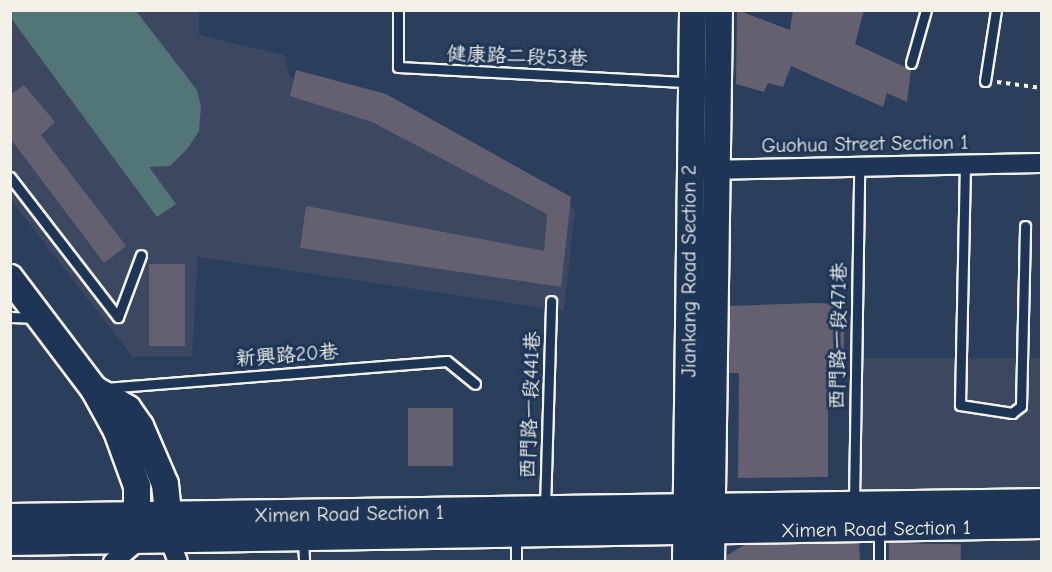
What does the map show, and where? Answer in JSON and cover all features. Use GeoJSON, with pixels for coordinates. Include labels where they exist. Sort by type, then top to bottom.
{"type":"FeatureCollection","features":[{"type":"Feature","properties":{"kind":"street","name":"Jiankang Road Section 2"},"geometry":{"type":"LineString","coordinates":[[693,10],[689,170],[699,520]]}},
{"type":"Feature","properties":{"kind":"street","name":"Jiankang Road Section 2"},"geometry":{"type":"LineString","coordinates":[[699,520],[715,170],[719,10]]}},
{"type":"Feature","properties":{"kind":"street","name":"Guohua Street Section 1"},"geometry":{"type":"LineString","coordinates":[[689,170],[1041,163]]}},
{"type":"Feature","properties":{"kind":"street"},"geometry":{"type":"LineString","coordinates":[[10,278],[94,389],[133,473],[135,540],[113,561]]}},
{"type":"Feature","properties":{"kind":"street"},"geometry":{"type":"LineString","coordinates":[[94,389],[128,409],[140,426],[165,484],[170,545]]}},
{"type":"Feature","properties":{"kind":"street","name":"Ximen Road Section 1"},"geometry":{"type":"LineString","coordinates":[[10,517],[170,545],[303,550],[516,535],[854,505],[1041,502]]}},
{"type":"Feature","properties":{"kind":"street","name":"Ximen Road Section 1"},"geometry":{"type":"LineString","coordinates":[[170,545],[545,510],[879,529],[1041,525]]}},
{"type":"Feature","properties":{"kind":"street"},"geometry":{"type":"LineString","coordinates":[[686,561],[699,520]]}},
{"type":"Feature","properties":{"kind":"street"},"geometry":{"type":"LineString","coordinates":[[699,520],[711,561]]}},
{"type":"Feature","properties":{"kind":"street","name":"Ximen Road Section 1"},"geometry":{"type":"LineString","coordinates":[[10,542],[135,540]]}},
{"type":"Feature","properties":{"kind":"lane","name":"健康路二段53巷"},"geometry":{"type":"LineString","coordinates":[[398,10],[398,68],[691,82]]}},
{"type":"Feature","properties":{"kind":"lane"},"geometry":{"type":"LineString","coordinates":[[911,63],[927,10]]}},
{"type":"Feature","properties":{"kind":"lane"},"geometry":{"type":"LineString","coordinates":[[985,81],[996,10]]}},
{"type":"Feature","properties":{"kind":"lane"},"geometry":{"type":"LineString","coordinates":[[965,165],[960,405],[1012,413],[1021,406],[1025,226]]}},
{"type":"Feature","properties":{"kind":"lane","name":"西門路一段471巷"},"geometry":{"type":"LineString","coordinates":[[854,505],[859,167]]}},
{"type":"Feature","properties":{"kind":"lane"},"geometry":{"type":"LineString","coordinates":[[10,177],[118,316],[141,255]]}},
{"type":"Feature","properties":{"kind":"lane","name":"西門路一段441巷"},"geometry":{"type":"LineString","coordinates":[[545,510],[551,301]]}},
{"type":"Feature","properties":{"kind":"lane"},"geometry":{"type":"LineString","coordinates":[[10,317],[40,318]]}},
{"type":"Feature","properties":{"kind":"lane","name":"新興路20巷"},"geometry":{"type":"LineString","coordinates":[[94,389],[447,361],[475,384]]}},
{"type":"Feature","properties":{"kind":"lane"},"geometry":{"type":"LineString","coordinates":[[879,529],[879,561]]}},
{"type":"Feature","properties":{"kind":"lane"},"geometry":{"type":"LineString","coordinates":[[516,535],[516,561]]}},
{"type":"Feature","properties":{"kind":"path"},"geometry":{"type":"LineString","coordinates":[[985,81],[1041,88]]}},
{"type":"Feature","properties":{"kind":"shaded area"},"geometry":{"type":"Polygon","coordinates":[[[199,10],[199,35],[284,55],[290,78],[388,106],[575,210],[564,311],[198,257],[192,357],[133,357],[11,200],[11,11],[199,10]]]}},
{"type":"Feature","properties":{"kind":"shaded area"},"geometry":{"type":"Polygon","coordinates":[[[862,358],[1041,358],[1041,490],[862,490],[862,358]]]}},
{"type":"Feature","properties":{"kind":"shaded area"},"geometry":{"type":"Polygon","coordinates":[[[10,552],[71,552],[71,561],[10,561],[10,552]]]}},
{"type":"Feature","properties":{"kind":"green space"},"geometry":{"type":"Polygon","coordinates":[[[10,11],[136,11],[197,90],[201,107],[199,131],[188,148],[170,166],[149,167],[176,204],[157,217],[11,18],[10,11]]]}},
{"type":"Feature","properties":{"kind":"building"},"geometry":{"type":"Polygon","coordinates":[[[737,10],[790,30],[793,10],[864,10],[855,44],[911,70],[907,102],[887,93],[883,107],[791,66],[783,87],[768,83],[764,92],[736,84],[737,10]]]}},
{"type":"Feature","properties":{"kind":"building"},"geometry":{"type":"Polygon","coordinates":[[[296,70],[386,94],[571,197],[561,287],[300,248],[306,206],[544,251],[547,214],[372,122],[290,96],[296,70]]]}},
{"type":"Feature","properties":{"kind":"building"},"geometry":{"type":"Polygon","coordinates":[[[24,85],[55,122],[41,135],[126,246],[104,263],[10,138],[10,95],[24,85]]]}},
{"type":"Feature","properties":{"kind":"building"},"geometry":{"type":"Polygon","coordinates":[[[149,264],[185,264],[185,346],[149,346],[149,264]]]}},
{"type":"Feature","properties":{"kind":"building"},"geometry":{"type":"Polygon","coordinates":[[[845,304],[843,375],[828,375],[828,477],[738,478],[739,373],[729,373],[730,306],[845,304]]]}},
{"type":"Feature","properties":{"kind":"building"},"geometry":{"type":"Polygon","coordinates":[[[408,408],[453,408],[453,466],[408,466],[408,408]]]}},
{"type":"Feature","properties":{"kind":"building"},"geometry":{"type":"Polygon","coordinates":[[[859,543],[860,561],[726,561],[726,556],[744,545],[859,543]]]}},
{"type":"Feature","properties":{"kind":"building"},"geometry":{"type":"Polygon","coordinates":[[[889,543],[961,544],[961,562],[889,561],[889,543]]]}}]}
